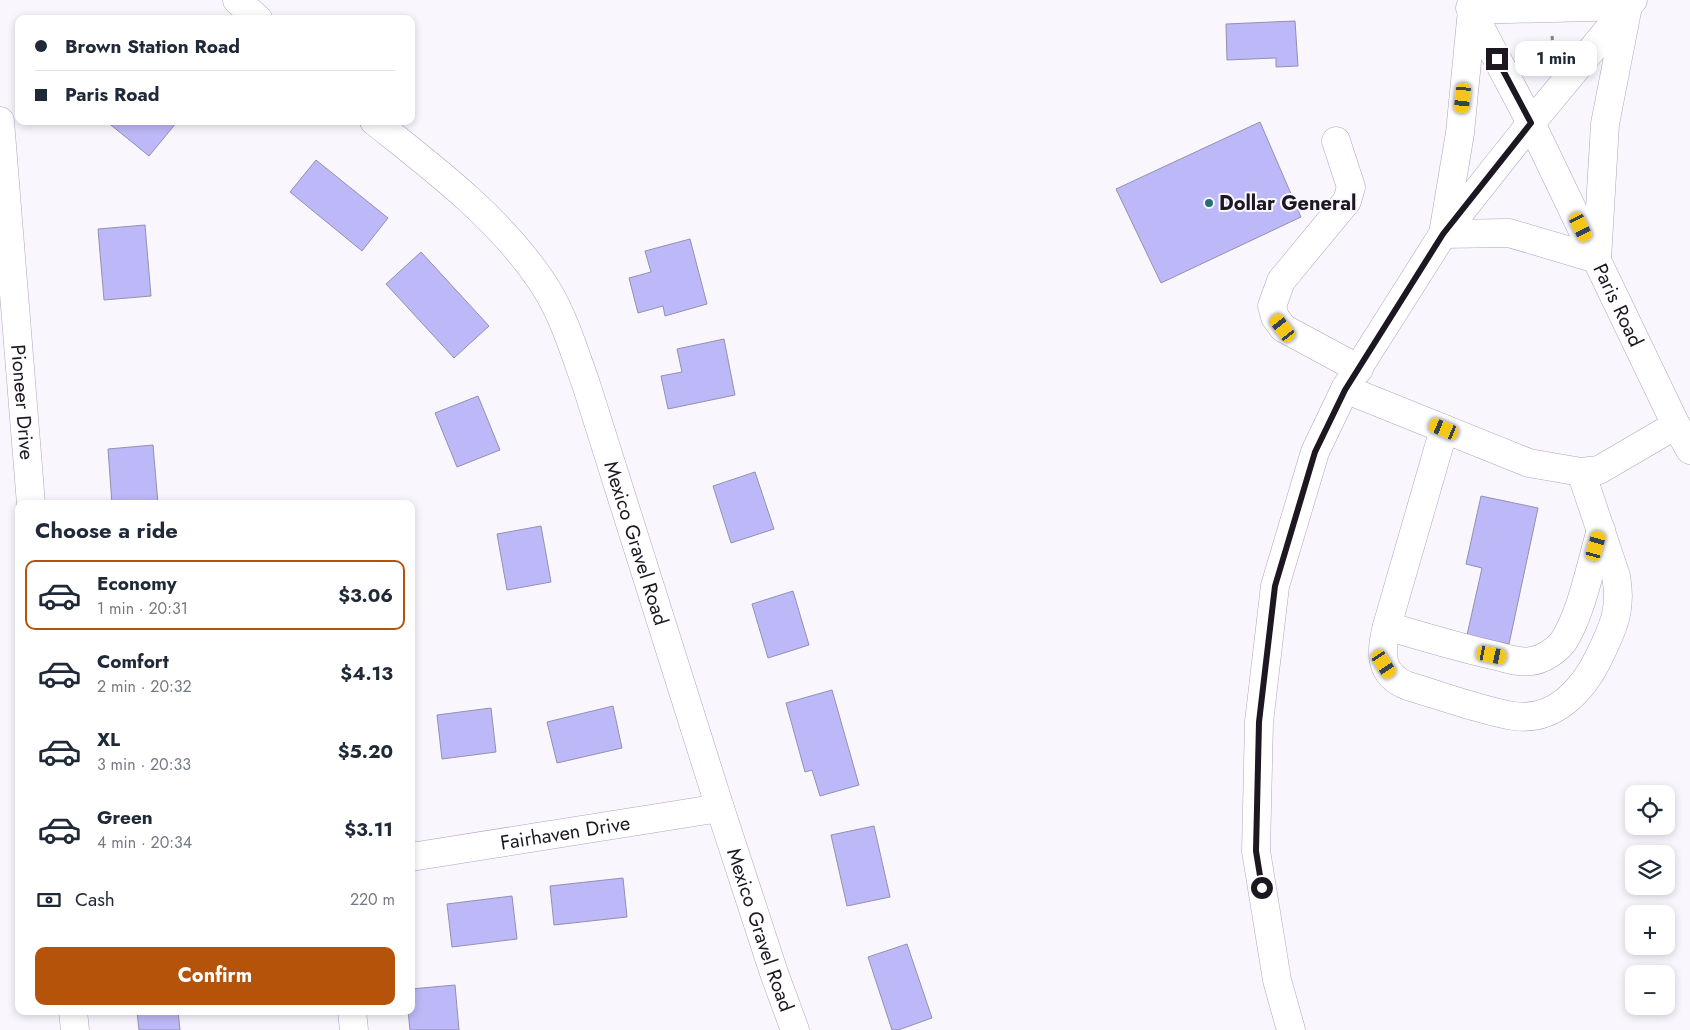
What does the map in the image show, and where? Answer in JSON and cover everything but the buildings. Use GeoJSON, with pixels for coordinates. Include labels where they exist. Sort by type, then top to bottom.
{"type":"FeatureCollection","features":[{"type":"Feature","properties":{"kind":"street"},"geometry":{"type":"LineString","coordinates":[[237,0],[254,15]]}},
{"type":"Feature","properties":{"kind":"street"},"geometry":{"type":"LineString","coordinates":[[1443,234],[1460,134],[1469,5],[1630,3]]}},
{"type":"Feature","properties":{"kind":"street"},"geometry":{"type":"LineString","coordinates":[[1291,1030],[1277,980],[1256,851],[1259,722],[1275,586],[1315,452],[1352,379],[1443,234],[1630,3]]}},
{"type":"Feature","properties":{"kind":"street"},"geometry":{"type":"LineString","coordinates":[[1443,234],[1509,233],[1597,259],[1605,124],[1630,3]]}},
{"type":"Feature","properties":{"kind":"street","name":"Paris Road"},"geometry":{"type":"LineString","coordinates":[[1469,5],[1531,123],[1676,425],[1690,450]]}},
{"type":"Feature","properties":{"kind":"street","name":"Mexico Gravel Road"},"geometry":{"type":"LineString","coordinates":[[379,125],[440,174],[504,233],[541,279],[563,321],[586,384],[774,973],[796,1030]]}},
{"type":"Feature","properties":{"kind":"street","name":"Pioneer Drive"},"geometry":{"type":"LineString","coordinates":[[0,134],[9,351],[30,500]]}},
{"type":"Feature","properties":{"kind":"street"},"geometry":{"type":"LineString","coordinates":[[1336,141],[1351,187],[1347,201],[1281,280],[1272,306],[1275,317],[1283,328],[1352,379],[1444,429],[1528,463],[1581,472],[1599,470],[1676,425]]}},
{"type":"Feature","properties":{"kind":"street"},"geometry":{"type":"LineString","coordinates":[[1444,429],[1387,626],[1382,651],[1384,664],[1398,682],[1479,708],[1514,716],[1530,717],[1546,713],[1561,705],[1582,686],[1593,670],[1615,620],[1620,592],[1581,472]]}},
{"type":"Feature","properties":{"kind":"street"},"geometry":{"type":"LineString","coordinates":[[1387,626],[1478,652],[1518,661],[1530,662],[1540,659],[1557,648],[1568,631],[1582,593],[1601,530]]}},
{"type":"Feature","properties":{"kind":"street","name":"Fairhaven Drive"},"geometry":{"type":"LineString","coordinates":[[415,856],[720,808]]}},
{"type":"Feature","properties":{"kind":"street"},"geometry":{"type":"LineString","coordinates":[[73,1015],[74,1030]]}},
{"type":"Feature","properties":{"kind":"street"},"geometry":{"type":"LineString","coordinates":[[352,1015],[354,1030]]}},
{"type":"Feature","properties":{"kind":"place","name":"Dollar General"},"geometry":{"type":"Point","coordinates":[1209,203]}},
{"type":"Feature","properties":{"kind":"route"},"geometry":{"type":"LineString","coordinates":[[1262,888],[1256,851],[1259,722],[1275,586],[1315,452],[1345,390],[1443,234],[1531,123],[1497,59]]}}]}
